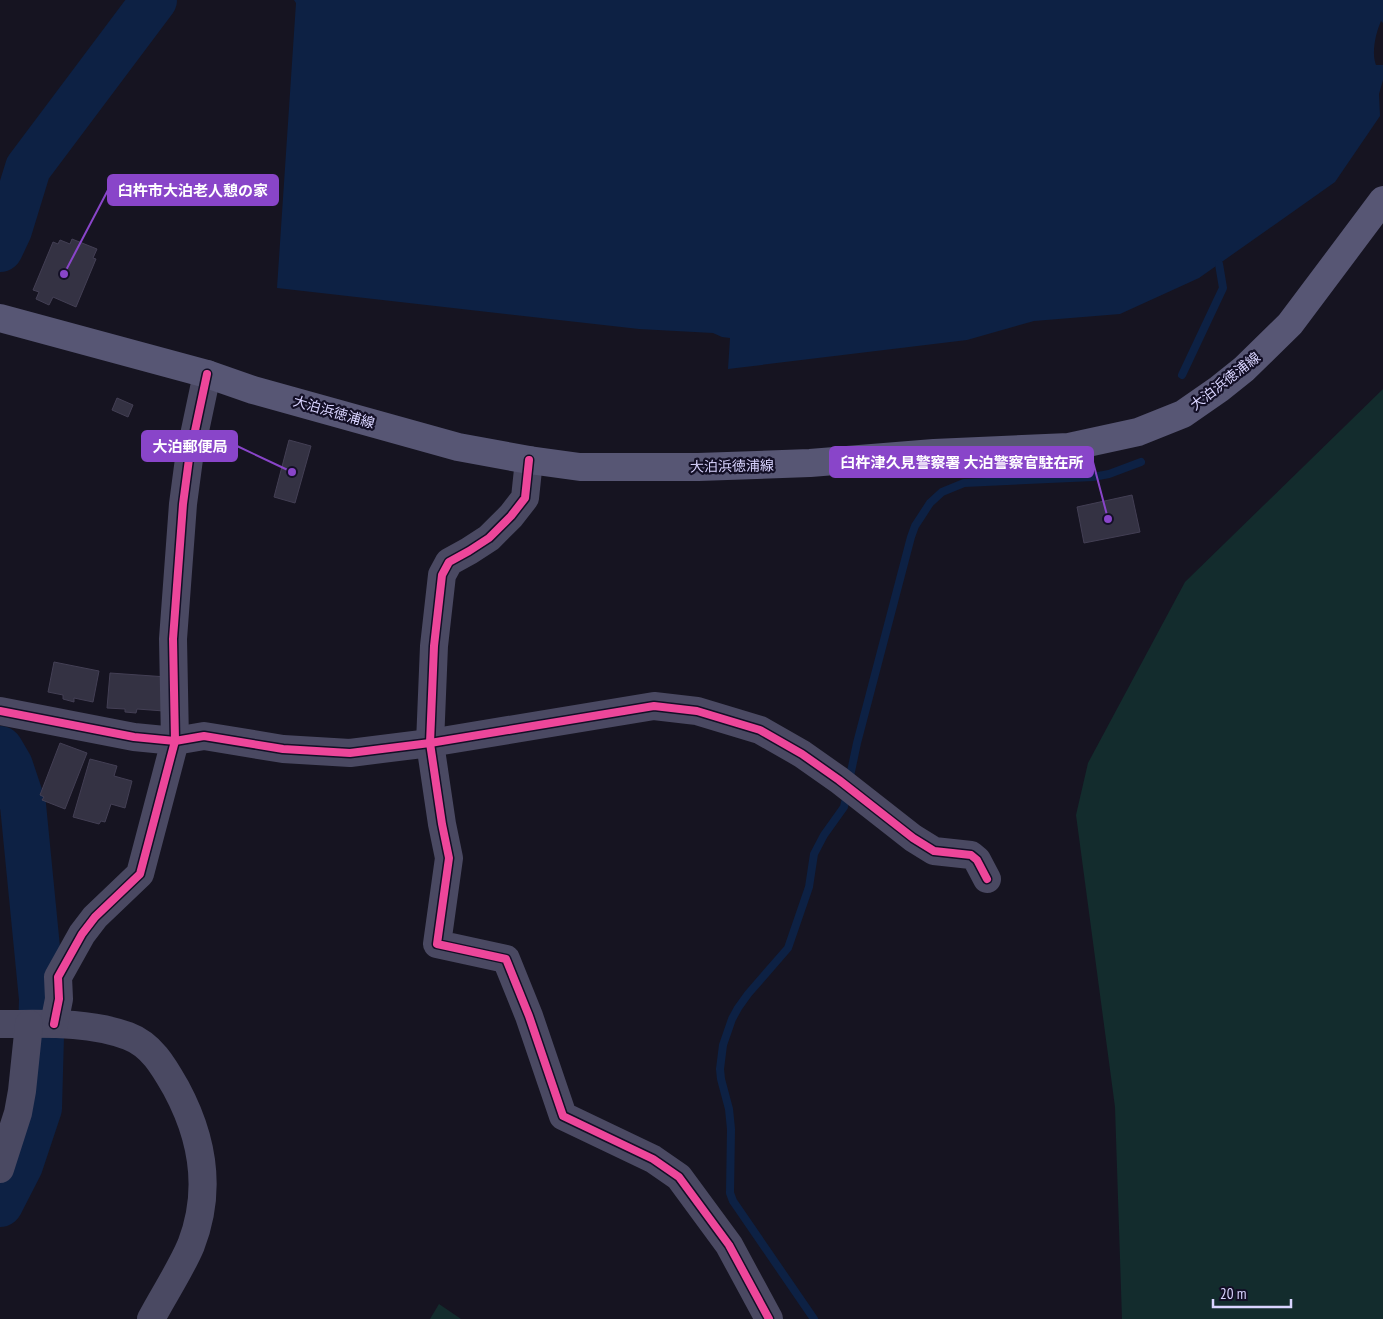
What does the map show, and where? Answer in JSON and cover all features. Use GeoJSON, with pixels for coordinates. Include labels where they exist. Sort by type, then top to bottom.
{"type":"FeatureCollection","features":[{"type":"Feature","properties":{"kind":"main road","name":"大泊浜徳浦線"},"geometry":{"type":"LineString","coordinates":[[0,318],[208,374],[253,390],[458,447],[529,460],[580,466],[698,467],[810,464],[934,453],[1069,447],[1138,432],[1183,414],[1219,389],[1244,369],[1290,324],[1383,200]]}},
{"type":"Feature","properties":{"kind":"street"},"geometry":{"type":"LineString","coordinates":[[0,1169],[18,1113],[22,1091],[41,1024],[59,999],[58,976],[82,934],[95,917],[140,874],[175,741],[173,639],[183,504],[189,459],[208,374]]}},
{"type":"Feature","properties":{"kind":"street"},"geometry":{"type":"LineString","coordinates":[[529,460],[526,498],[489,538],[449,562],[442,575],[434,646],[430,743],[449,858],[437,944],[506,959],[529,1016],[564,1116],[653,1159],[679,1177],[729,1245],[769,1319]]}},
{"type":"Feature","properties":{"kind":"street"},"geometry":{"type":"LineString","coordinates":[[0,711],[134,737],[175,741],[204,736],[283,749],[350,754],[430,743],[654,706],[697,712],[760,730],[802,754],[913,838],[934,851],[971,855],[977,860],[987,879]]}},
{"type":"Feature","properties":{"kind":"street"},"geometry":{"type":"LineString","coordinates":[[0,1024],[96,1027],[129,1036],[147,1046],[161,1063],[183,1101],[198,1145],[203,1171],[198,1222],[190,1247],[150,1319]]}},
{"type":"Feature","properties":{"kind":"green space"},"geometry":{"type":"Polygon","coordinates":[[[1383,389],[1383,1319],[1122,1319],[1115,1107],[1076,815],[1088,763],[1185,582],[1383,389]]]}},
{"type":"Feature","properties":{"kind":"green space"},"geometry":{"type":"Polygon","coordinates":[[[439,1304],[461,1319],[430,1319],[439,1304]]]}},
{"type":"Feature","properties":{"kind":"water"},"geometry":{"type":"Polygon","coordinates":[[[294,0],[1383,0],[1383,23],[1381,21],[1374,49],[1376,65],[1383,65],[1383,80],[1379,94],[1380,116],[1335,182],[1199,278],[1120,314],[1034,321],[967,340],[728,369],[730,338],[713,333],[639,329],[277,288],[296,3],[294,0]]]}},
{"type":"Feature","properties":{"kind":"building"},"geometry":{"type":"Polygon","coordinates":[[[72,239],[97,249],[93,258],[96,259],[76,307],[53,297],[49,305],[36,299],[39,292],[33,290],[53,242],[58,244],[60,240],[70,244],[72,239]]]}},
{"type":"Feature","properties":{"kind":"building"},"geometry":{"type":"Polygon","coordinates":[[[117,398],[133,405],[128,417],[112,410],[117,398]]]}},
{"type":"Feature","properties":{"kind":"building"},"geometry":{"type":"Polygon","coordinates":[[[289,440],[311,446],[295,503],[274,497],[289,440]]]}},
{"type":"Feature","properties":{"kind":"building"},"geometry":{"type":"Polygon","coordinates":[[[1132,495],[1140,532],[1084,543],[1077,507],[1132,495]]]}},
{"type":"Feature","properties":{"kind":"building"},"geometry":{"type":"Polygon","coordinates":[[[54,662],[99,671],[93,702],[74,698],[74,702],[63,699],[63,695],[48,692],[54,662]]]}},
{"type":"Feature","properties":{"kind":"building"},"geometry":{"type":"Polygon","coordinates":[[[110,673],[167,677],[164,711],[137,709],[136,713],[125,712],[125,709],[107,708],[110,673]]]}},
{"type":"Feature","properties":{"kind":"building"},"geometry":{"type":"Polygon","coordinates":[[[60,743],[87,753],[65,809],[42,800],[44,797],[40,795],[60,743]]]}},
{"type":"Feature","properties":{"kind":"building"},"geometry":{"type":"Polygon","coordinates":[[[90,759],[117,766],[114,776],[132,781],[125,808],[111,804],[105,822],[101,821],[99,824],[73,817],[90,759]]]}},
{"type":"Feature","properties":{"kind":"waterway"},"geometry":{"type":"LineString","coordinates":[[0,249],[9,230],[28,168],[154,0]]}},
{"type":"Feature","properties":{"kind":"waterway"},"geometry":{"type":"LineString","coordinates":[[1182,375],[1223,288],[1219,264]]}},
{"type":"Feature","properties":{"kind":"waterway"},"geometry":{"type":"LineString","coordinates":[[849,781],[857,743],[911,537],[915,526],[930,503],[942,492],[964,483],[1093,477],[1109,474],[1141,462]]}},
{"type":"Feature","properties":{"kind":"waterway"},"geometry":{"type":"LineString","coordinates":[[0,749],[10,766],[23,805],[42,999],[39,1108],[20,1165],[0,1204]]}},
{"type":"Feature","properties":{"kind":"waterway"},"geometry":{"type":"LineString","coordinates":[[814,1319],[733,1201],[730,1193],[731,1129],[729,1109],[720,1069],[723,1045],[738,1008],[788,948],[809,887],[814,854],[824,835],[844,807],[847,793]]}},
{"type":"Feature","properties":{"kind":"cycle path"},"geometry":{"type":"LineString","coordinates":[[54,1024],[59,999],[58,977],[82,934],[95,917],[140,874],[175,741],[173,639],[183,504],[189,459],[207,374]]}},
{"type":"Feature","properties":{"kind":"cycle path"},"geometry":{"type":"LineString","coordinates":[[529,460],[525,498],[511,516],[489,538],[449,562],[442,575],[434,646],[430,743],[449,858],[437,944],[506,959],[529,1016],[563,1116],[653,1159],[679,1177],[729,1245],[769,1319]]}},
{"type":"Feature","properties":{"kind":"cycle path"},"geometry":{"type":"LineString","coordinates":[[0,711],[134,737],[175,741],[204,736],[283,749],[350,753],[430,743],[654,706],[697,711],[760,730],[802,754],[839,780],[913,838],[934,851],[971,855],[977,860],[987,879]]}},
{"type":"Feature","properties":{"kind":"place","name":"臼杵市大泊老人憩の家"},"geometry":{"type":"Point","coordinates":[64,274]}},
{"type":"Feature","properties":{"kind":"place","name":"大泊郵便局"},"geometry":{"type":"Point","coordinates":[292,472]}},
{"type":"Feature","properties":{"kind":"place","name":"臼杵津久見警察署 大泊警察官駐在所"},"geometry":{"type":"Point","coordinates":[1108,519]}}]}
